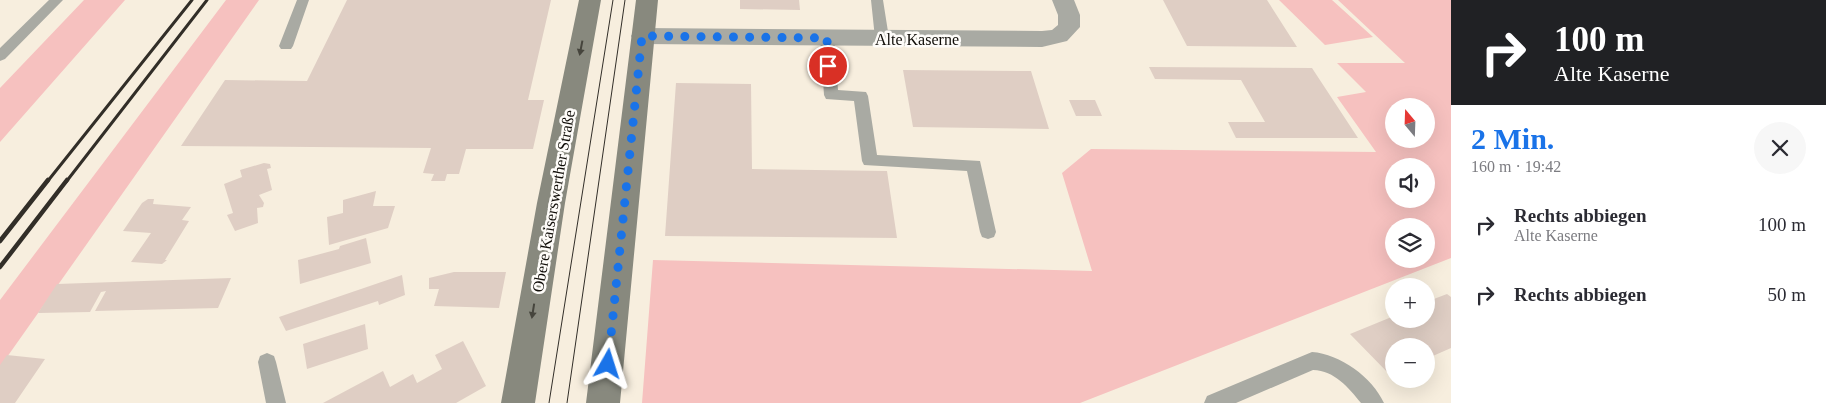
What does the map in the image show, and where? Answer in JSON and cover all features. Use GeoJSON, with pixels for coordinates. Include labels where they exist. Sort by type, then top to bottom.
{"type":"FeatureCollection","features":[{"type":"Feature","properties":{"kind":"street","name":"Obere Kaiserswerther Straße"},"geometry":{"type":"LineString","coordinates":[[518,403],[551,203],[590,0]]}},
{"type":"Feature","properties":{"kind":"street"},"geometry":{"type":"LineString","coordinates":[[603,403],[647,0]]}},
{"type":"Feature","properties":{"kind":"street","name":"Alte Kaserne"},"geometry":{"type":"LineString","coordinates":[[642,36],[1042,39],[1059,36],[1069,27],[1068,15],[1063,0]]}},
{"type":"Feature","properties":{"kind":"lane"},"geometry":{"type":"LineString","coordinates":[[0,56],[56,0]]}},
{"type":"Feature","properties":{"kind":"lane"},"geometry":{"type":"LineString","coordinates":[[286,46],[303,0]]}},
{"type":"Feature","properties":{"kind":"lane"},"geometry":{"type":"LineString","coordinates":[[877,0],[882,38]]}},
{"type":"Feature","properties":{"kind":"lane"},"geometry":{"type":"LineString","coordinates":[[827,38],[831,95],[861,96],[870,162],[974,165],[988,232]]}},
{"type":"Feature","properties":{"kind":"lane"},"geometry":{"type":"LineString","coordinates":[[1214,403],[1312,362],[1324,360],[1340,368],[1374,403]]}},
{"type":"Feature","properties":{"kind":"lane"},"geometry":{"type":"LineString","coordinates":[[267,362],[276,403]]}},
{"type":"Feature","properties":{"kind":"shaded area"},"geometry":{"type":"Polygon","coordinates":[[[84,0],[125,0],[0,142],[0,88],[84,0]]]}},
{"type":"Feature","properties":{"kind":"shaded area"},"geometry":{"type":"Polygon","coordinates":[[[226,0],[259,0],[0,367],[0,300],[226,0]]]}},
{"type":"Feature","properties":{"kind":"shaded area"},"geometry":{"type":"Polygon","coordinates":[[[1279,0],[1332,0],[1373,37],[1325,45],[1279,0]]]}},
{"type":"Feature","properties":{"kind":"shaded area"},"geometry":{"type":"Polygon","coordinates":[[[1338,0],[1451,0],[1451,258],[1435,264],[1435,218],[1385,218],[1385,268],[1425,268],[1400,278],[1385,278],[1385,284],[1080,403],[642,403],[653,260],[1092,271],[1062,173],[1091,149],[1376,152],[1337,97],[1366,92],[1337,63],[1405,63],[1338,0]]]}},
{"type":"Feature","properties":{"kind":"building"},"geometry":{"type":"Polygon","coordinates":[[[347,0],[551,0],[528,100],[544,100],[533,149],[466,149],[459,174],[447,174],[445,181],[431,181],[434,174],[423,173],[431,148],[181,146],[225,80],[307,81],[347,0]]]}},
{"type":"Feature","properties":{"kind":"building"},"geometry":{"type":"Polygon","coordinates":[[[740,0],[799,0],[800,10],[740,9],[740,0]]]}},
{"type":"Feature","properties":{"kind":"building"},"geometry":{"type":"Polygon","coordinates":[[[1163,0],[1267,0],[1297,47],[1187,46],[1163,0]]]}},
{"type":"Feature","properties":{"kind":"building"},"geometry":{"type":"Polygon","coordinates":[[[1149,67],[1312,68],[1358,138],[1236,138],[1228,122],[1265,122],[1241,80],[1155,79],[1149,67]]]}},
{"type":"Feature","properties":{"kind":"building"},"geometry":{"type":"Polygon","coordinates":[[[903,70],[1031,71],[1049,129],[913,127],[903,70]]]}},
{"type":"Feature","properties":{"kind":"building"},"geometry":{"type":"Polygon","coordinates":[[[676,83],[751,84],[752,169],[887,171],[897,238],[665,236],[676,83]]]}},
{"type":"Feature","properties":{"kind":"building"},"geometry":{"type":"Polygon","coordinates":[[[1069,100],[1095,100],[1102,116],[1076,116],[1069,100]]]}},
{"type":"Feature","properties":{"kind":"building"},"geometry":{"type":"Polygon","coordinates":[[[264,163],[270,164],[271,168],[267,169],[272,190],[259,195],[264,203],[263,207],[257,208],[258,223],[235,231],[227,215],[233,213],[224,184],[242,177],[240,170],[264,163]]]}},
{"type":"Feature","properties":{"kind":"building"},"geometry":{"type":"Polygon","coordinates":[[[376,191],[373,206],[395,206],[388,228],[329,245],[327,217],[343,213],[343,200],[376,191]]]}},
{"type":"Feature","properties":{"kind":"building"},"geometry":{"type":"Polygon","coordinates":[[[148,199],[154,199],[153,204],[191,207],[182,220],[189,221],[165,260],[167,260],[162,264],[131,262],[151,233],[123,231],[142,203],[148,199]]]}},
{"type":"Feature","properties":{"kind":"building"},"geometry":{"type":"Polygon","coordinates":[[[366,238],[371,263],[300,284],[298,260],[339,249],[340,246],[366,238]]]}},
{"type":"Feature","properties":{"kind":"building"},"geometry":{"type":"Polygon","coordinates":[[[454,272],[506,272],[499,308],[434,306],[439,289],[429,289],[429,278],[454,272]]]}},
{"type":"Feature","properties":{"kind":"building"},"geometry":{"type":"Polygon","coordinates":[[[402,275],[405,295],[379,305],[378,301],[286,331],[279,317],[402,275]]]}},
{"type":"Feature","properties":{"kind":"building"},"geometry":{"type":"Polygon","coordinates":[[[231,278],[218,308],[95,311],[106,291],[101,292],[90,312],[38,313],[57,284],[231,278]]]}},
{"type":"Feature","properties":{"kind":"building"},"geometry":{"type":"Polygon","coordinates":[[[1447,294],[1451,297],[1451,348],[1435,355],[1435,338],[1385,338],[1385,370],[1350,334],[1385,320],[1385,328],[1435,328],[1435,299],[1447,294]]]}},
{"type":"Feature","properties":{"kind":"building"},"geometry":{"type":"Polygon","coordinates":[[[365,324],[368,349],[307,369],[303,344],[365,324]]]}},
{"type":"Feature","properties":{"kind":"building"},"geometry":{"type":"Polygon","coordinates":[[[463,341],[486,386],[456,403],[323,403],[383,371],[390,387],[413,374],[417,383],[442,369],[435,355],[463,341]]]}},
{"type":"Feature","properties":{"kind":"building"},"geometry":{"type":"Polygon","coordinates":[[[7,355],[45,359],[15,403],[0,403],[0,365],[7,355]]]}},
{"type":"Feature","properties":{"kind":"tram line"},"geometry":{"type":"LineString","coordinates":[[549,403],[613,0]]}},
{"type":"Feature","properties":{"kind":"tram line"},"geometry":{"type":"LineString","coordinates":[[567,403],[625,0]]}},
{"type":"Feature","properties":{"kind":"railway"},"geometry":{"type":"LineString","coordinates":[[47,182],[192,0]]}},
{"type":"Feature","properties":{"kind":"railway"},"geometry":{"type":"LineString","coordinates":[[66,182],[207,0]]}},
{"type":"Feature","properties":{"kind":"railway"},"geometry":{"type":"LineString","coordinates":[[0,241],[48,180]]}},
{"type":"Feature","properties":{"kind":"railway"},"geometry":{"type":"LineString","coordinates":[[0,267],[67,180]]}},
{"type":"Feature","properties":{"kind":"route"},"geometry":{"type":"LineString","coordinates":[[608,364],[642,36],[827,38],[828,66]]}}]}
